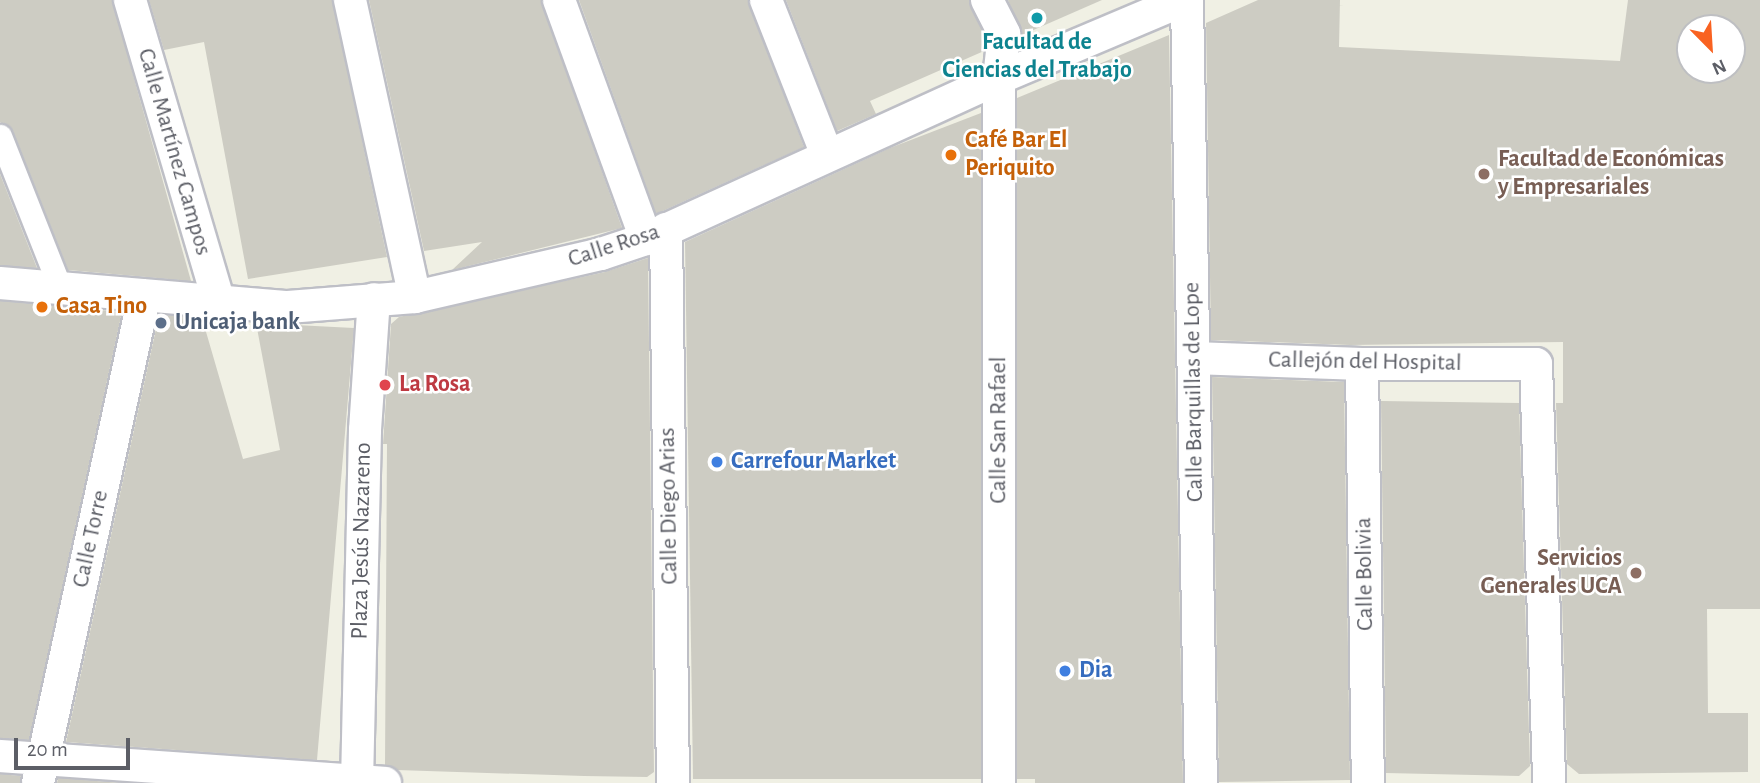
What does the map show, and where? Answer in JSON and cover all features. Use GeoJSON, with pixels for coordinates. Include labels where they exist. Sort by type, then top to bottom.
{"type":"FeatureCollection","features":[{"type":"Feature","properties":{"kind":"street","name":"Calle Martínez Campos"},"geometry":{"type":"LineString","coordinates":[[130,0],[219,303]]}},
{"type":"Feature","properties":{"kind":"street"},"geometry":{"type":"LineString","coordinates":[[350,0],[415,298]]}},
{"type":"Feature","properties":{"kind":"street","name":"Calle Diego Arias"},"geometry":{"type":"LineString","coordinates":[[559,0],[656,234],[673,783]]}},
{"type":"Feature","properties":{"kind":"street"},"geometry":{"type":"LineString","coordinates":[[766,0],[827,156]]}},
{"type":"Feature","properties":{"kind":"street","name":"Calle San Rafael"},"geometry":{"type":"LineString","coordinates":[[987,0],[1004,34],[999,78],[999,783]]}},
{"type":"Feature","properties":{"kind":"street","name":"Calle Rosa"},"geometry":{"type":"LineString","coordinates":[[0,283],[288,307],[415,298],[601,254],[656,234],[999,78],[1186,0]]}},
{"type":"Feature","properties":{"kind":"street","name":"Calle Barquillas de Lope"},"geometry":{"type":"LineString","coordinates":[[1186,0],[1201,783]]}},
{"type":"Feature","properties":{"kind":"street"},"geometry":{"type":"LineString","coordinates":[[0,136],[61,290]]}},
{"type":"Feature","properties":{"kind":"street","name":"Calle Torre"},"geometry":{"type":"LineString","coordinates":[[41,771],[144,295]]}},
{"type":"Feature","properties":{"kind":"street","name":"Plaza Jesús Nazareno"},"geometry":{"type":"LineString","coordinates":[[366,783],[365,430],[374,299]]}},
{"type":"Feature","properties":{"kind":"street","name":"Callejón del Hospital"},"geometry":{"type":"LineString","coordinates":[[1194,358],[1362,364],[1536,364],[1549,783]]}},
{"type":"Feature","properties":{"kind":"street","name":"Calle Bolivia"},"geometry":{"type":"LineString","coordinates":[[1362,364],[1367,783]]}},
{"type":"Feature","properties":{"kind":"street"},"geometry":{"type":"LineString","coordinates":[[0,756],[41,771],[366,783]]}},
{"type":"Feature","properties":{"kind":"building"},"geometry":{"type":"Polygon","coordinates":[[[0,0],[112,0],[191,281],[68,270],[13,131],[0,122],[0,0]]]}},
{"type":"Feature","properties":{"kind":"building"},"geometry":{"type":"Polygon","coordinates":[[[149,0],[332,0],[387,257],[248,279],[204,42],[164,50],[149,0]]]}},
{"type":"Feature","properties":{"kind":"building"},"geometry":{"type":"Polygon","coordinates":[[[369,0],[541,0],[622,228],[452,270],[482,242],[424,251],[369,0]]]}},
{"type":"Feature","properties":{"kind":"building"},"geometry":{"type":"Polygon","coordinates":[[[579,0],[748,0],[804,147],[656,214],[579,0]]]}},
{"type":"Feature","properties":{"kind":"building"},"geometry":{"type":"Polygon","coordinates":[[[786,0],[969,0],[985,37],[984,51],[870,101],[876,114],[837,131],[786,0]]]}},
{"type":"Feature","properties":{"kind":"building","name":"Facultad de Ciencias del Trabajo"},"geometry":{"type":"Polygon","coordinates":[[[1008,0],[1102,0],[1022,35],[1008,0]]]}},
{"type":"Feature","properties":{"kind":"building","name":"Facultad de Económicas y Empresariales"},"geometry":{"type":"Polygon","coordinates":[[[1258,0],[1340,0],[1339,47],[1620,61],[1628,0],[1760,0],[1760,609],[1707,609],[1708,713],[1748,713],[1748,772],[1579,774],[1567,764],[1556,403],[1563,403],[1563,342],[1350,345],[1211,340],[1206,23],[1258,0]]]}},
{"type":"Feature","properties":{"kind":"building"},"geometry":{"type":"Polygon","coordinates":[[[1169,35],[1183,783],[1035,783],[1035,779],[1017,779],[1017,98],[1169,35]]]}},
{"type":"Feature","properties":{"kind":"building"},"geometry":{"type":"Polygon","coordinates":[[[981,113],[981,779],[693,779],[685,242],[890,148],[981,113]]]}},
{"type":"Feature","properties":{"kind":"building"},"geometry":{"type":"Polygon","coordinates":[[[0,174],[37,268],[0,265],[0,174]]]}},
{"type":"Feature","properties":{"kind":"building"},"geometry":{"type":"Polygon","coordinates":[[[648,258],[654,772],[647,777],[584,776],[397,770],[385,765],[387,444],[383,444],[391,324],[399,317],[605,272],[648,258]]]}},
{"type":"Feature","properties":{"kind":"building"},"geometry":{"type":"Polygon","coordinates":[[[0,301],[122,312],[29,740],[0,738],[0,301]]]}},
{"type":"Feature","properties":{"kind":"building"},"geometry":{"type":"Polygon","coordinates":[[[159,315],[202,318],[243,459],[280,450],[256,323],[354,328],[317,760],[66,742],[159,315]]]}},
{"type":"Feature","properties":{"kind":"building"},"geometry":{"type":"Polygon","coordinates":[[[1212,377],[1344,382],[1350,780],[1219,782],[1212,377]]]}},
{"type":"Feature","properties":{"kind":"building"},"geometry":{"type":"Polygon","coordinates":[[[1381,401],[1519,403],[1530,766],[1519,776],[1386,773],[1381,401]]]}},
{"type":"Feature","properties":{"kind":"building"},"geometry":{"type":"Polygon","coordinates":[[[0,774],[21,776],[20,783],[0,783],[0,774]]]}},
{"type":"Feature","properties":{"kind":"building"},"geometry":{"type":"Polygon","coordinates":[[[58,778],[122,783],[57,783],[58,778]]]}},
{"type":"Feature","properties":{"kind":"place","name":"Facultad de Ciencias del Trabajo"},"geometry":{"type":"Point","coordinates":[1037,18]}},
{"type":"Feature","properties":{"kind":"place","name":"Café Bar El Periquito"},"geometry":{"type":"Point","coordinates":[951,155]}},
{"type":"Feature","properties":{"kind":"place","name":"Facultad de Económicas y Empresariales"},"geometry":{"type":"Point","coordinates":[1484,174]}},
{"type":"Feature","properties":{"kind":"place","name":"Casa Tino"},"geometry":{"type":"Point","coordinates":[42,307]}},
{"type":"Feature","properties":{"kind":"place","name":"Unicaja bank"},"geometry":{"type":"Point","coordinates":[161,323]}},
{"type":"Feature","properties":{"kind":"place","name":"La Rosa"},"geometry":{"type":"Point","coordinates":[385,385]}},
{"type":"Feature","properties":{"kind":"place","name":"Carrefour Market"},"geometry":{"type":"Point","coordinates":[717,462]}},
{"type":"Feature","properties":{"kind":"place","name":"Servicios Generales UCA"},"geometry":{"type":"Point","coordinates":[1636,573]}},
{"type":"Feature","properties":{"kind":"place","name":"Dia"},"geometry":{"type":"Point","coordinates":[1065,671]}}]}
